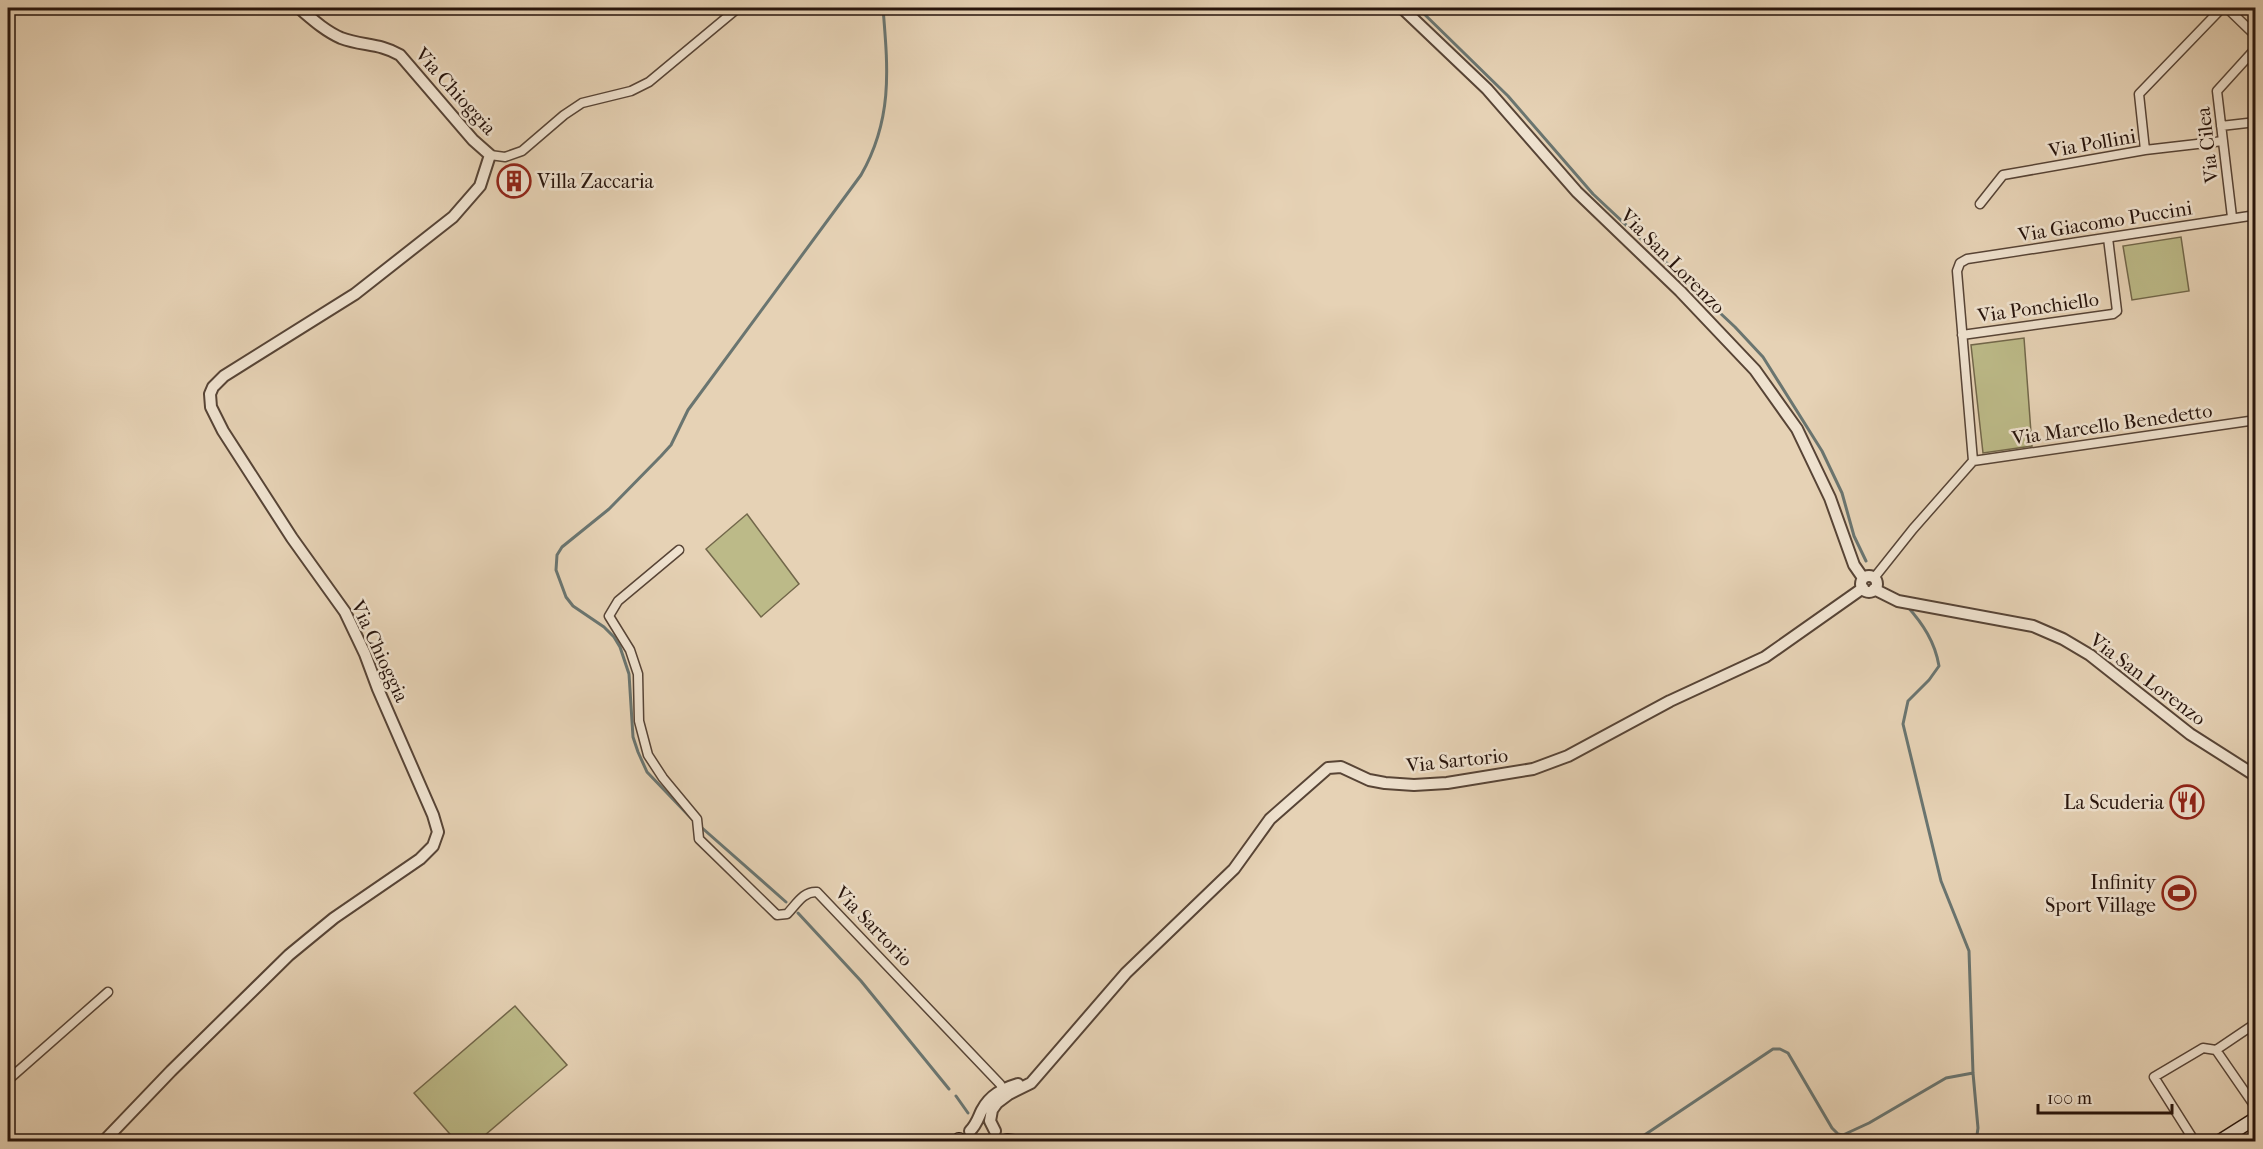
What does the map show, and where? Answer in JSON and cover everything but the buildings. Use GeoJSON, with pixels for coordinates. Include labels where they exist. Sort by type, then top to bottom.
{"type":"FeatureCollection","features":[{"type":"Feature","properties":{"kind":"highway"},"geometry":{"type":"LineString","coordinates":[[1007,1141],[1014,1142]]}},
{"type":"Feature","properties":{"kind":"highway"},"geometry":{"type":"LineString","coordinates":[[1034,1142],[1088,1142]]}},
{"type":"Feature","properties":{"kind":"main road"},"geometry":{"type":"LineString","coordinates":[[2218,1142],[2256,1118]]}},
{"type":"Feature","properties":{"kind":"street","name":"Via Chioggia"},"geometry":{"type":"LineString","coordinates":[[299,8],[324,29],[342,38],[382,46],[400,55],[473,140],[490,155],[505,157],[522,151],[564,115],[582,103],[632,91],[649,82],[738,8]]}},
{"type":"Feature","properties":{"kind":"street","name":"Via San Lorenzo"},"geometry":{"type":"LineString","coordinates":[[1402,8],[1487,89],[1577,192],[1680,291],[1755,370],[1797,429],[1830,498],[1854,565],[1866,581],[1868,591],[1874,589],[1899,601],[2033,626],[2063,639],[2090,655],[2190,734],[2256,776]]}},
{"type":"Feature","properties":{"kind":"street"},"geometry":{"type":"LineString","coordinates":[[2145,150],[2139,94],[2222,8]]}},
{"type":"Feature","properties":{"kind":"street"},"geometry":{"type":"LineString","coordinates":[[2227,8],[2256,36]]}},
{"type":"Feature","properties":{"kind":"street","name":"Via Cilea"},"geometry":{"type":"LineString","coordinates":[[2232,217],[2217,91],[2256,48]]}},
{"type":"Feature","properties":{"kind":"street"},"geometry":{"type":"LineString","coordinates":[[2220,126],[2256,122]]}},
{"type":"Feature","properties":{"kind":"street","name":"Via Pollini"},"geometry":{"type":"LineString","coordinates":[[1980,204],[2003,175],[2145,150],[2223,141]]}},
{"type":"Feature","properties":{"kind":"street","name":"Via Chioggia"},"geometry":{"type":"LineString","coordinates":[[103,1142],[171,1071],[289,955],[334,918],[420,859],[433,846],[438,832],[433,815],[345,612],[292,538],[223,431],[211,407],[210,394],[213,387],[224,376],[355,294],[453,217],[480,186],[490,155]]}},
{"type":"Feature","properties":{"kind":"street","name":"Via Giacomo Puccini"},"geometry":{"type":"LineString","coordinates":[[1962,335],[1956,271],[1960,263],[1967,259],[2256,215]]}},
{"type":"Feature","properties":{"kind":"street","name":"Via Ponchiello"},"geometry":{"type":"LineString","coordinates":[[1962,335],[2113,314],[2117,310],[2108,238]]}},
{"type":"Feature","properties":{"kind":"street"},"geometry":{"type":"LineString","coordinates":[[1866,581],[1973,461],[1962,335]]}},
{"type":"Feature","properties":{"kind":"street","name":"Via Marcello Benedetto"},"geometry":{"type":"LineString","coordinates":[[1973,461],[2256,420]]}},
{"type":"Feature","properties":{"kind":"street","name":"Via Sartorio"},"geometry":{"type":"LineString","coordinates":[[679,550],[618,601],[609,616],[630,650],[638,674],[639,722],[648,755],[663,778],[697,819],[699,839],[777,915],[788,914],[804,895],[810,891],[817,892],[1004,1093]]}},
{"type":"Feature","properties":{"kind":"street","name":"Via Sartorio"},"geometry":{"type":"LineString","coordinates":[[961,1138],[977,1124],[991,1097],[1004,1093],[1042,1072],[1126,973],[1234,868],[1270,819],[1328,768],[1341,767],[1369,780],[1414,785],[1447,783],[1533,769],[1568,756],[1670,701],[1765,657],[1866,581]]}},
{"type":"Feature","properties":{"kind":"street"},"geometry":{"type":"LineString","coordinates":[[8,1080],[108,992]]}},
{"type":"Feature","properties":{"kind":"street"},"geometry":{"type":"LineString","coordinates":[[2195,1142],[2154,1077],[2203,1048],[2216,1050],[2256,1023]]}},
{"type":"Feature","properties":{"kind":"street"},"geometry":{"type":"LineString","coordinates":[[2216,1050],[2256,1108]]}},
{"type":"Feature","properties":{"kind":"street"},"geometry":{"type":"LineString","coordinates":[[1004,1093],[992,1110],[990,1121],[995,1131],[1007,1141]]}},
{"type":"Feature","properties":{"kind":"street"},"geometry":{"type":"LineString","coordinates":[[961,1138],[982,1128],[995,1131]]}},
{"type":"Feature","properties":{"kind":"shaded area"},"geometry":{"type":"Polygon","coordinates":[[[2181,237],[2189,291],[2132,300],[2123,246],[2181,237]]]}},
{"type":"Feature","properties":{"kind":"shaded area"},"geometry":{"type":"Polygon","coordinates":[[[2024,338],[2032,446],[1983,453],[1971,345],[2024,338]]]}},
{"type":"Feature","properties":{"kind":"shaded area"},"geometry":{"type":"Polygon","coordinates":[[[747,514],[799,584],[761,617],[706,549],[747,514]]]}},
{"type":"Feature","properties":{"kind":"shaded area"},"geometry":{"type":"Polygon","coordinates":[[[515,1006],[567,1065],[478,1141],[456,1141],[414,1093],[515,1006]]]}},
{"type":"Feature","properties":{"kind":"waterway"},"geometry":{"type":"LineString","coordinates":[[691,818],[647,772],[633,737],[629,674],[620,647],[604,627],[573,606],[566,597],[556,570],[557,555],[562,547],[609,509],[671,445],[688,410],[861,175],[879,134],[886,93],[883,8]]}},
{"type":"Feature","properties":{"kind":"waterway"},"geometry":{"type":"LineString","coordinates":[[1418,8],[1508,96],[1593,194],[1735,327],[1763,357],[1822,451],[1842,493],[1854,536],[1866,561]]}},
{"type":"Feature","properties":{"kind":"waterway"},"geometry":{"type":"LineString","coordinates":[[1907,606],[1927,634],[1935,649],[1939,666],[1908,701],[1903,724],[1941,881],[1969,951],[1973,1073],[1978,1128],[1976,1142]]}},
{"type":"Feature","properties":{"kind":"waterway"},"geometry":{"type":"LineString","coordinates":[[701,827],[786,902]]}},
{"type":"Feature","properties":{"kind":"waterway"},"geometry":{"type":"LineString","coordinates":[[798,913],[861,981],[949,1089]]}},
{"type":"Feature","properties":{"kind":"waterway"},"geometry":{"type":"LineString","coordinates":[[1634,1142],[1773,1049],[1780,1049],[1788,1053],[1832,1128],[1838,1134],[1843,1135],[1869,1123],[1946,1078],[1973,1073]]}},
{"type":"Feature","properties":{"kind":"waterway"},"geometry":{"type":"LineString","coordinates":[[956,1096],[968,1113]]}},
{"type":"Feature","properties":{"kind":"place","name":"Villa Zaccaria"},"geometry":{"type":"Point","coordinates":[514,181]}},
{"type":"Feature","properties":{"kind":"place","name":"La Scuderia"},"geometry":{"type":"Point","coordinates":[2187,802]}},
{"type":"Feature","properties":{"kind":"place","name":"Infinity Sport Village"},"geometry":{"type":"Point","coordinates":[2179,893]}}]}
